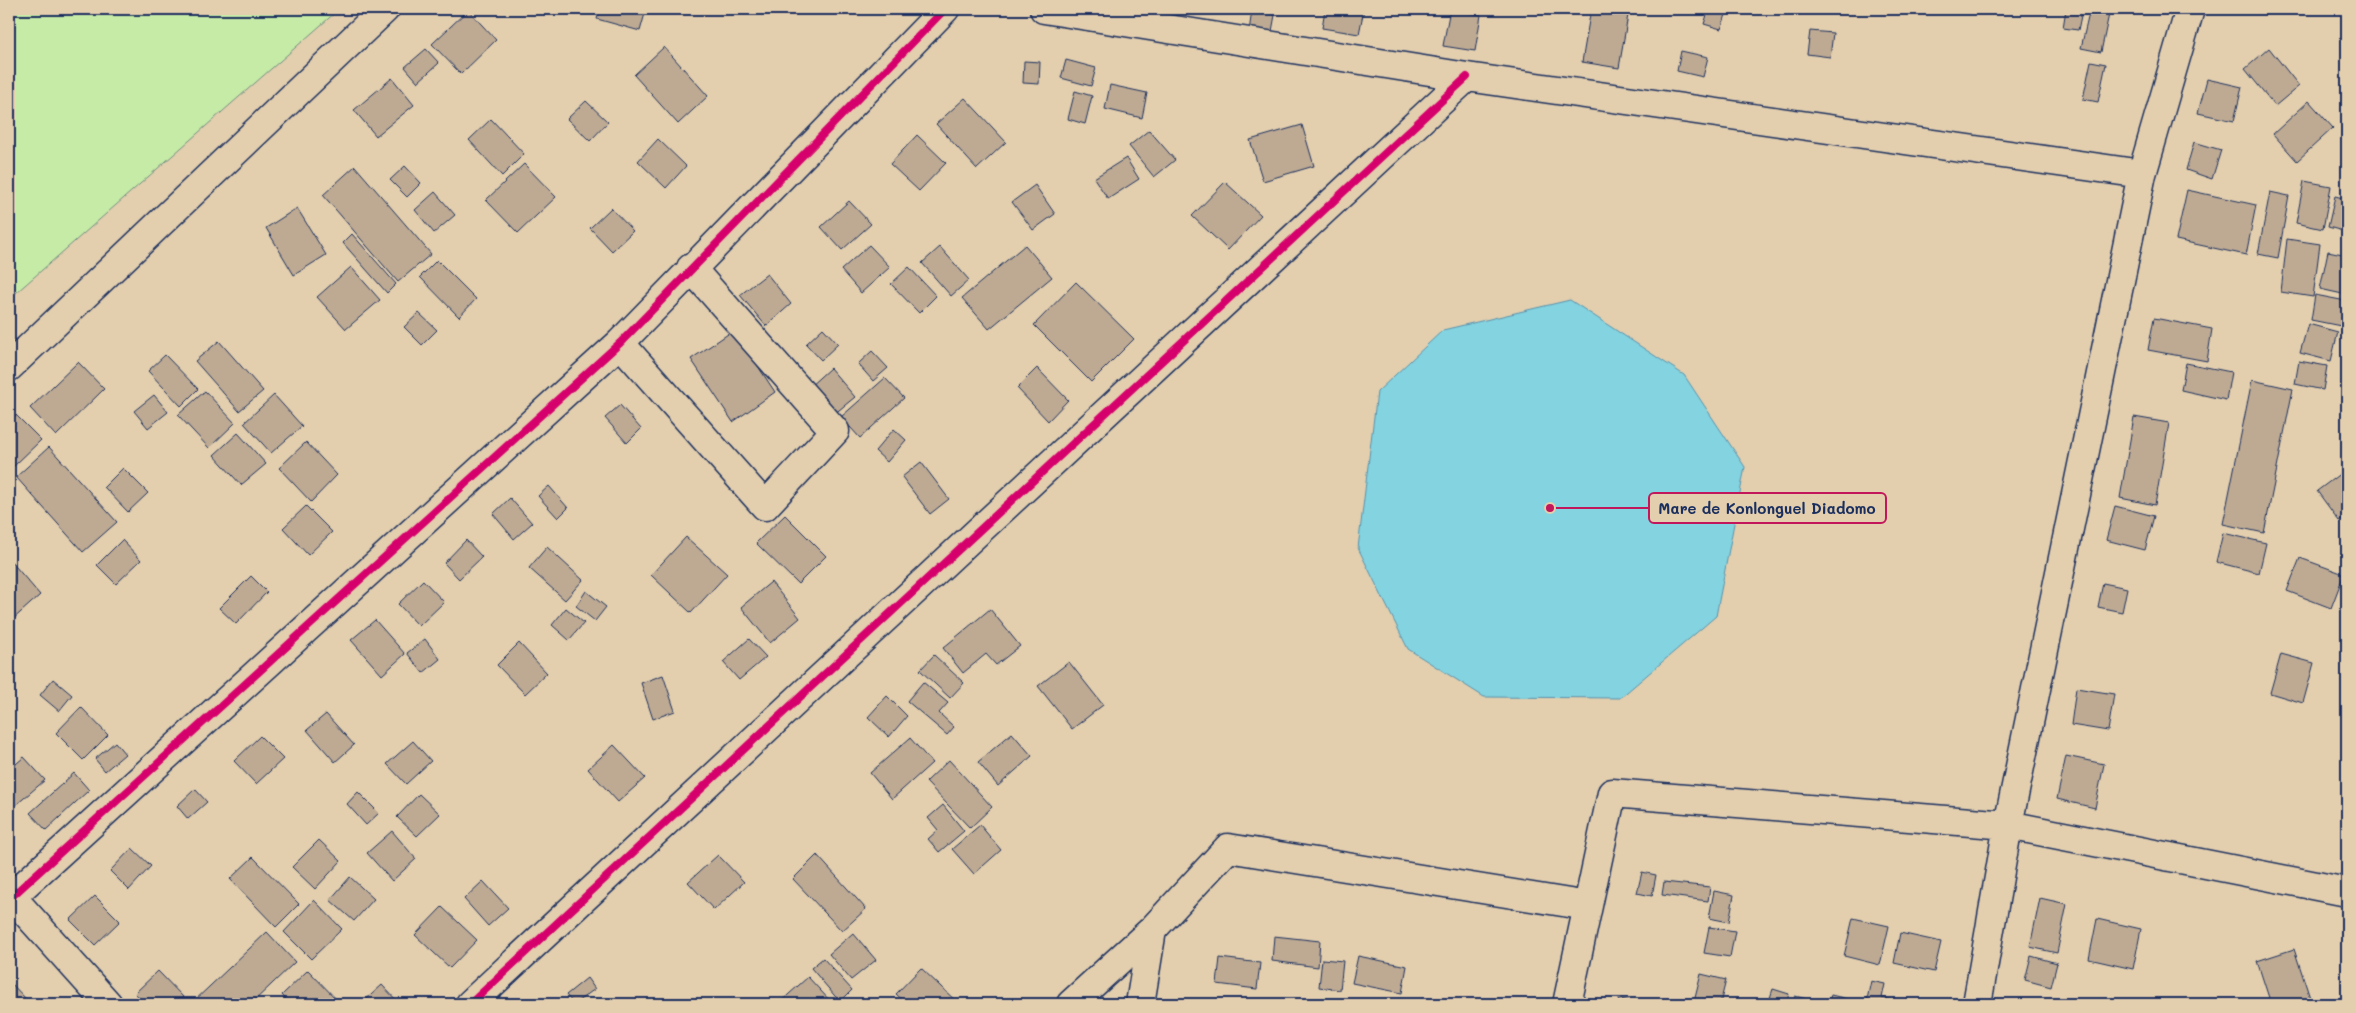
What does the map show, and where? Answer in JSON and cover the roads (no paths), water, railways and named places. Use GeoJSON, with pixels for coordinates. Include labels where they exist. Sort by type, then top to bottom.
{"type":"FeatureCollection","features":[{"type":"Feature","properties":{"kind":"street"},"geometry":{"type":"LineString","coordinates":[[9,367],[385,9]]}},
{"type":"Feature","properties":{"kind":"street"},"geometry":{"type":"LineString","coordinates":[[108,1004],[10,896],[620,343],[945,9]]}},
{"type":"Feature","properties":{"kind":"street"},"geometry":{"type":"LineString","coordinates":[[1044,9],[1467,78],[2142,174]]}},
{"type":"Feature","properties":{"kind":"street"},"geometry":{"type":"LineString","coordinates":[[1977,1004],[2008,826],[2142,174],[2190,9]]}},
{"type":"Feature","properties":{"kind":"street"},"geometry":{"type":"LineString","coordinates":[[470,1004],[1467,78]]}},
{"type":"Feature","properties":{"kind":"street"},"geometry":{"type":"LineString","coordinates":[[620,343],[765,506],[835,431],[691,268]]}},
{"type":"Feature","properties":{"kind":"street"},"geometry":{"type":"LineString","coordinates":[[1567,1004],[1612,793],[2008,826],[2347,892]]}},
{"type":"Feature","properties":{"kind":"street"},"geometry":{"type":"LineString","coordinates":[[1070,1004],[1152,930],[1228,848],[1588,906]]}},
{"type":"Feature","properties":{"kind":"street"},"geometry":{"type":"LineString","coordinates":[[1140,1004],[1152,930]]}},
{"type":"Feature","properties":{"kind":"water"},"geometry":{"type":"Polygon","coordinates":[[[1570,300],[1684,375],[1745,467],[1716,616],[1620,698],[1484,697],[1408,649],[1358,548],[1377,392],[1443,330],[1570,300]]]}},
{"type":"Feature","properties":{"kind":"place","name":"Mare de Konlonguel Diadomo"},"geometry":{"type":"Point","coordinates":[1550,508]}}]}
